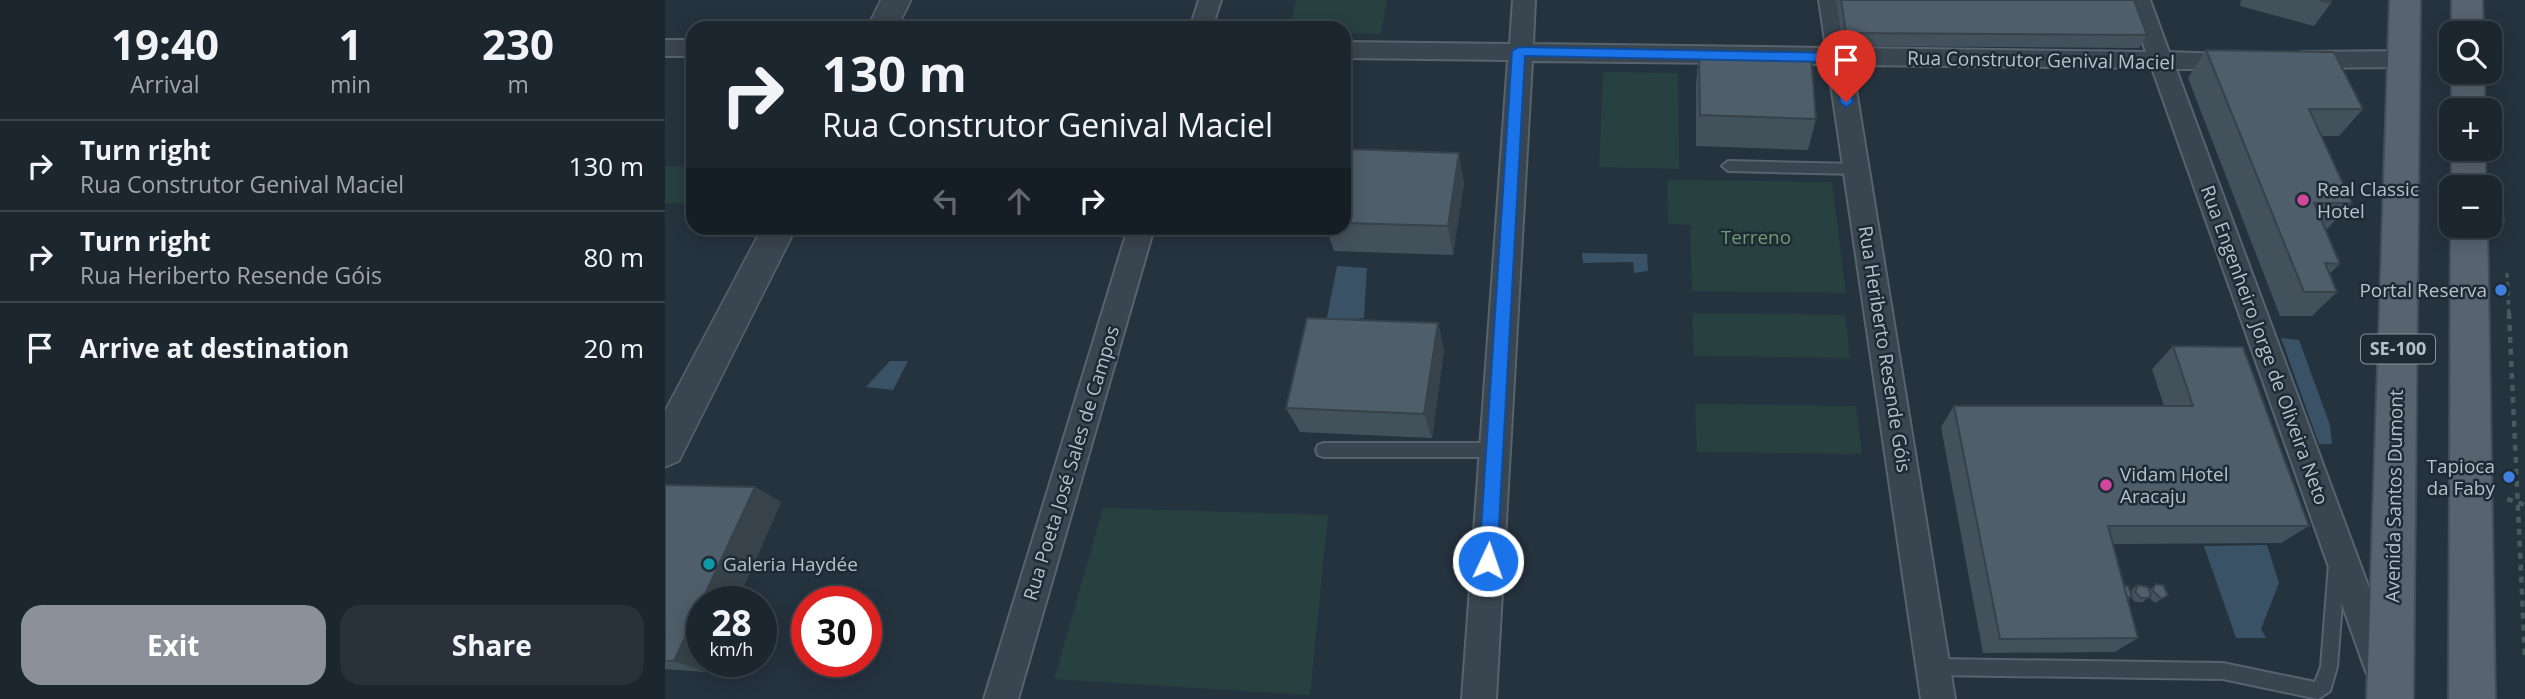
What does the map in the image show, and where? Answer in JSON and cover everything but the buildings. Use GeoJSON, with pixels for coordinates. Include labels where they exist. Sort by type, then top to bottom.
{"type":"FeatureCollection","features":[{"type":"Feature","properties":{"kind":"main road","name":"Avenida Santos Dumont"},"geometry":{"type":"LineString","coordinates":[[2390,695],[2405,0]]}},
{"type":"Feature","properties":{"kind":"main road"},"geometry":{"type":"LineString","coordinates":[[2467,0],[2467,21]]}},
{"type":"Feature","properties":{"kind":"main road"},"geometry":{"type":"LineString","coordinates":[[2472,699],[2486,238]]}},
{"type":"Feature","properties":{"kind":"street"},"geometry":{"type":"LineString","coordinates":[[885,21],[896,0]]}},
{"type":"Feature","properties":{"kind":"street"},"geometry":{"type":"LineString","coordinates":[[1203,21],[1210,0]]}},
{"type":"Feature","properties":{"kind":"street"},"geometry":{"type":"LineString","coordinates":[[1479,699],[1524,0]]}},
{"type":"Feature","properties":{"kind":"street","name":"Rua Heriberto Resende Góis"},"geometry":{"type":"LineString","coordinates":[[1830,0],[1938,699]]}},
{"type":"Feature","properties":{"kind":"street","name":"Rua Engenheiro Jorge de Oliveira Neto"},"geometry":{"type":"LineString","coordinates":[[2139,0],[2390,695]]}},
{"type":"Feature","properties":{"kind":"street"},"geometry":{"type":"LineString","coordinates":[[665,48],[686,48]]}},
{"type":"Feature","properties":{"kind":"street","name":"Rua Construtor Genival Maciel"},"geometry":{"type":"LineString","coordinates":[[1351,50],[2256,61]]}},
{"type":"Feature","properties":{"kind":"street"},"geometry":{"type":"LineString","coordinates":[[2282,60],[2403,59]]}},
{"type":"Feature","properties":{"kind":"street"},"geometry":{"type":"LineString","coordinates":[[665,449],[775,235]]}},
{"type":"Feature","properties":{"kind":"street","name":"Rua Poeta José Sales de Campos"},"geometry":{"type":"LineString","coordinates":[[1001,699],[1139,235]]}},
{"type":"Feature","properties":{"kind":"lane"},"geometry":{"type":"LineString","coordinates":[[1728,166],[1857,169]]}},
{"type":"Feature","properties":{"kind":"lane"},"geometry":{"type":"LineString","coordinates":[[1323,450],[1494,450]]}},
{"type":"Feature","properties":{"kind":"lane"},"geometry":{"type":"LineString","coordinates":[[1934,667],[2223,671],[2317,691],[2324,685],[2329,667],[2338,549]]}},
{"type":"Feature","properties":{"kind":"path"},"geometry":{"type":"LineString","coordinates":[[2506,266],[2525,659]]}},
{"type":"Feature","properties":{"kind":"green space"},"geometry":{"type":"Polygon","coordinates":[[[1296,0],[1387,0],[1381,34],[1351,33],[1351,21],[1291,21],[1296,0]]]}},
{"type":"Feature","properties":{"kind":"green space"},"geometry":{"type":"Polygon","coordinates":[[[1603,72],[1678,73],[1679,169],[1599,167],[1603,72]]]}},
{"type":"Feature","properties":{"kind":"green space"},"geometry":{"type":"Polygon","coordinates":[[[665,166],[686,167],[686,204],[665,203],[665,166]]]}},
{"type":"Feature","properties":{"kind":"green space","name":"Terreno"},"geometry":{"type":"Polygon","coordinates":[[[1667,180],[1832,182],[1846,293],[1692,291],[1690,225],[1668,224],[1667,180]]]}},
{"type":"Feature","properties":{"kind":"green space"},"geometry":{"type":"Polygon","coordinates":[[[1692,313],[1845,315],[1850,358],[1694,356],[1692,313]]]}},
{"type":"Feature","properties":{"kind":"green space"},"geometry":{"type":"Polygon","coordinates":[[[1695,404],[1856,406],[1862,454],[1697,452],[1695,404]]]}},
{"type":"Feature","properties":{"kind":"green space"},"geometry":{"type":"Polygon","coordinates":[[[1103,508],[1328,515],[1310,695],[1054,679],[1103,508]]]}},
{"type":"Feature","properties":{"kind":"water"},"geometry":{"type":"Polygon","coordinates":[[[1582,253],[1647,254],[1648,271],[1634,273],[1633,262],[1583,263],[1582,253]]]}},
{"type":"Feature","properties":{"kind":"water"},"geometry":{"type":"Polygon","coordinates":[[[1337,266],[1367,268],[1364,318],[1326,322],[1337,266]]]}},
{"type":"Feature","properties":{"kind":"water"},"geometry":{"type":"Polygon","coordinates":[[[2281,338],[2299,340],[2330,425],[2332,444],[2319,444],[2281,338]]]}},
{"type":"Feature","properties":{"kind":"water"},"geometry":{"type":"Polygon","coordinates":[[[890,361],[908,361],[893,390],[866,387],[890,361]]]}},
{"type":"Feature","properties":{"kind":"water"},"geometry":{"type":"Polygon","coordinates":[[[2267,545],[2279,583],[2261,629],[2266,638],[2236,638],[2204,546],[2267,545]]]}},
{"type":"Feature","properties":{"kind":"place","name":"Real Classic Hotel"},"geometry":{"type":"Point","coordinates":[2303,200]}},
{"type":"Feature","properties":{"kind":"place","name":"Portal Reserva"},"geometry":{"type":"Point","coordinates":[2501,290]}},
{"type":"Feature","properties":{"kind":"place","name":"Tapioca da Faby"},"geometry":{"type":"Point","coordinates":[2509,477]}},
{"type":"Feature","properties":{"kind":"place","name":"Vidam Hotel Aracaju"},"geometry":{"type":"Point","coordinates":[2106,485]}},
{"type":"Feature","properties":{"kind":"place","name":"Galeria Haydée"},"geometry":{"type":"Point","coordinates":[709,564]}},
{"type":"Feature","properties":{"kind":"route"},"geometry":{"type":"LineString","coordinates":[[1488,561],[1519,51],[1840,58],[1846,102]]}}]}
